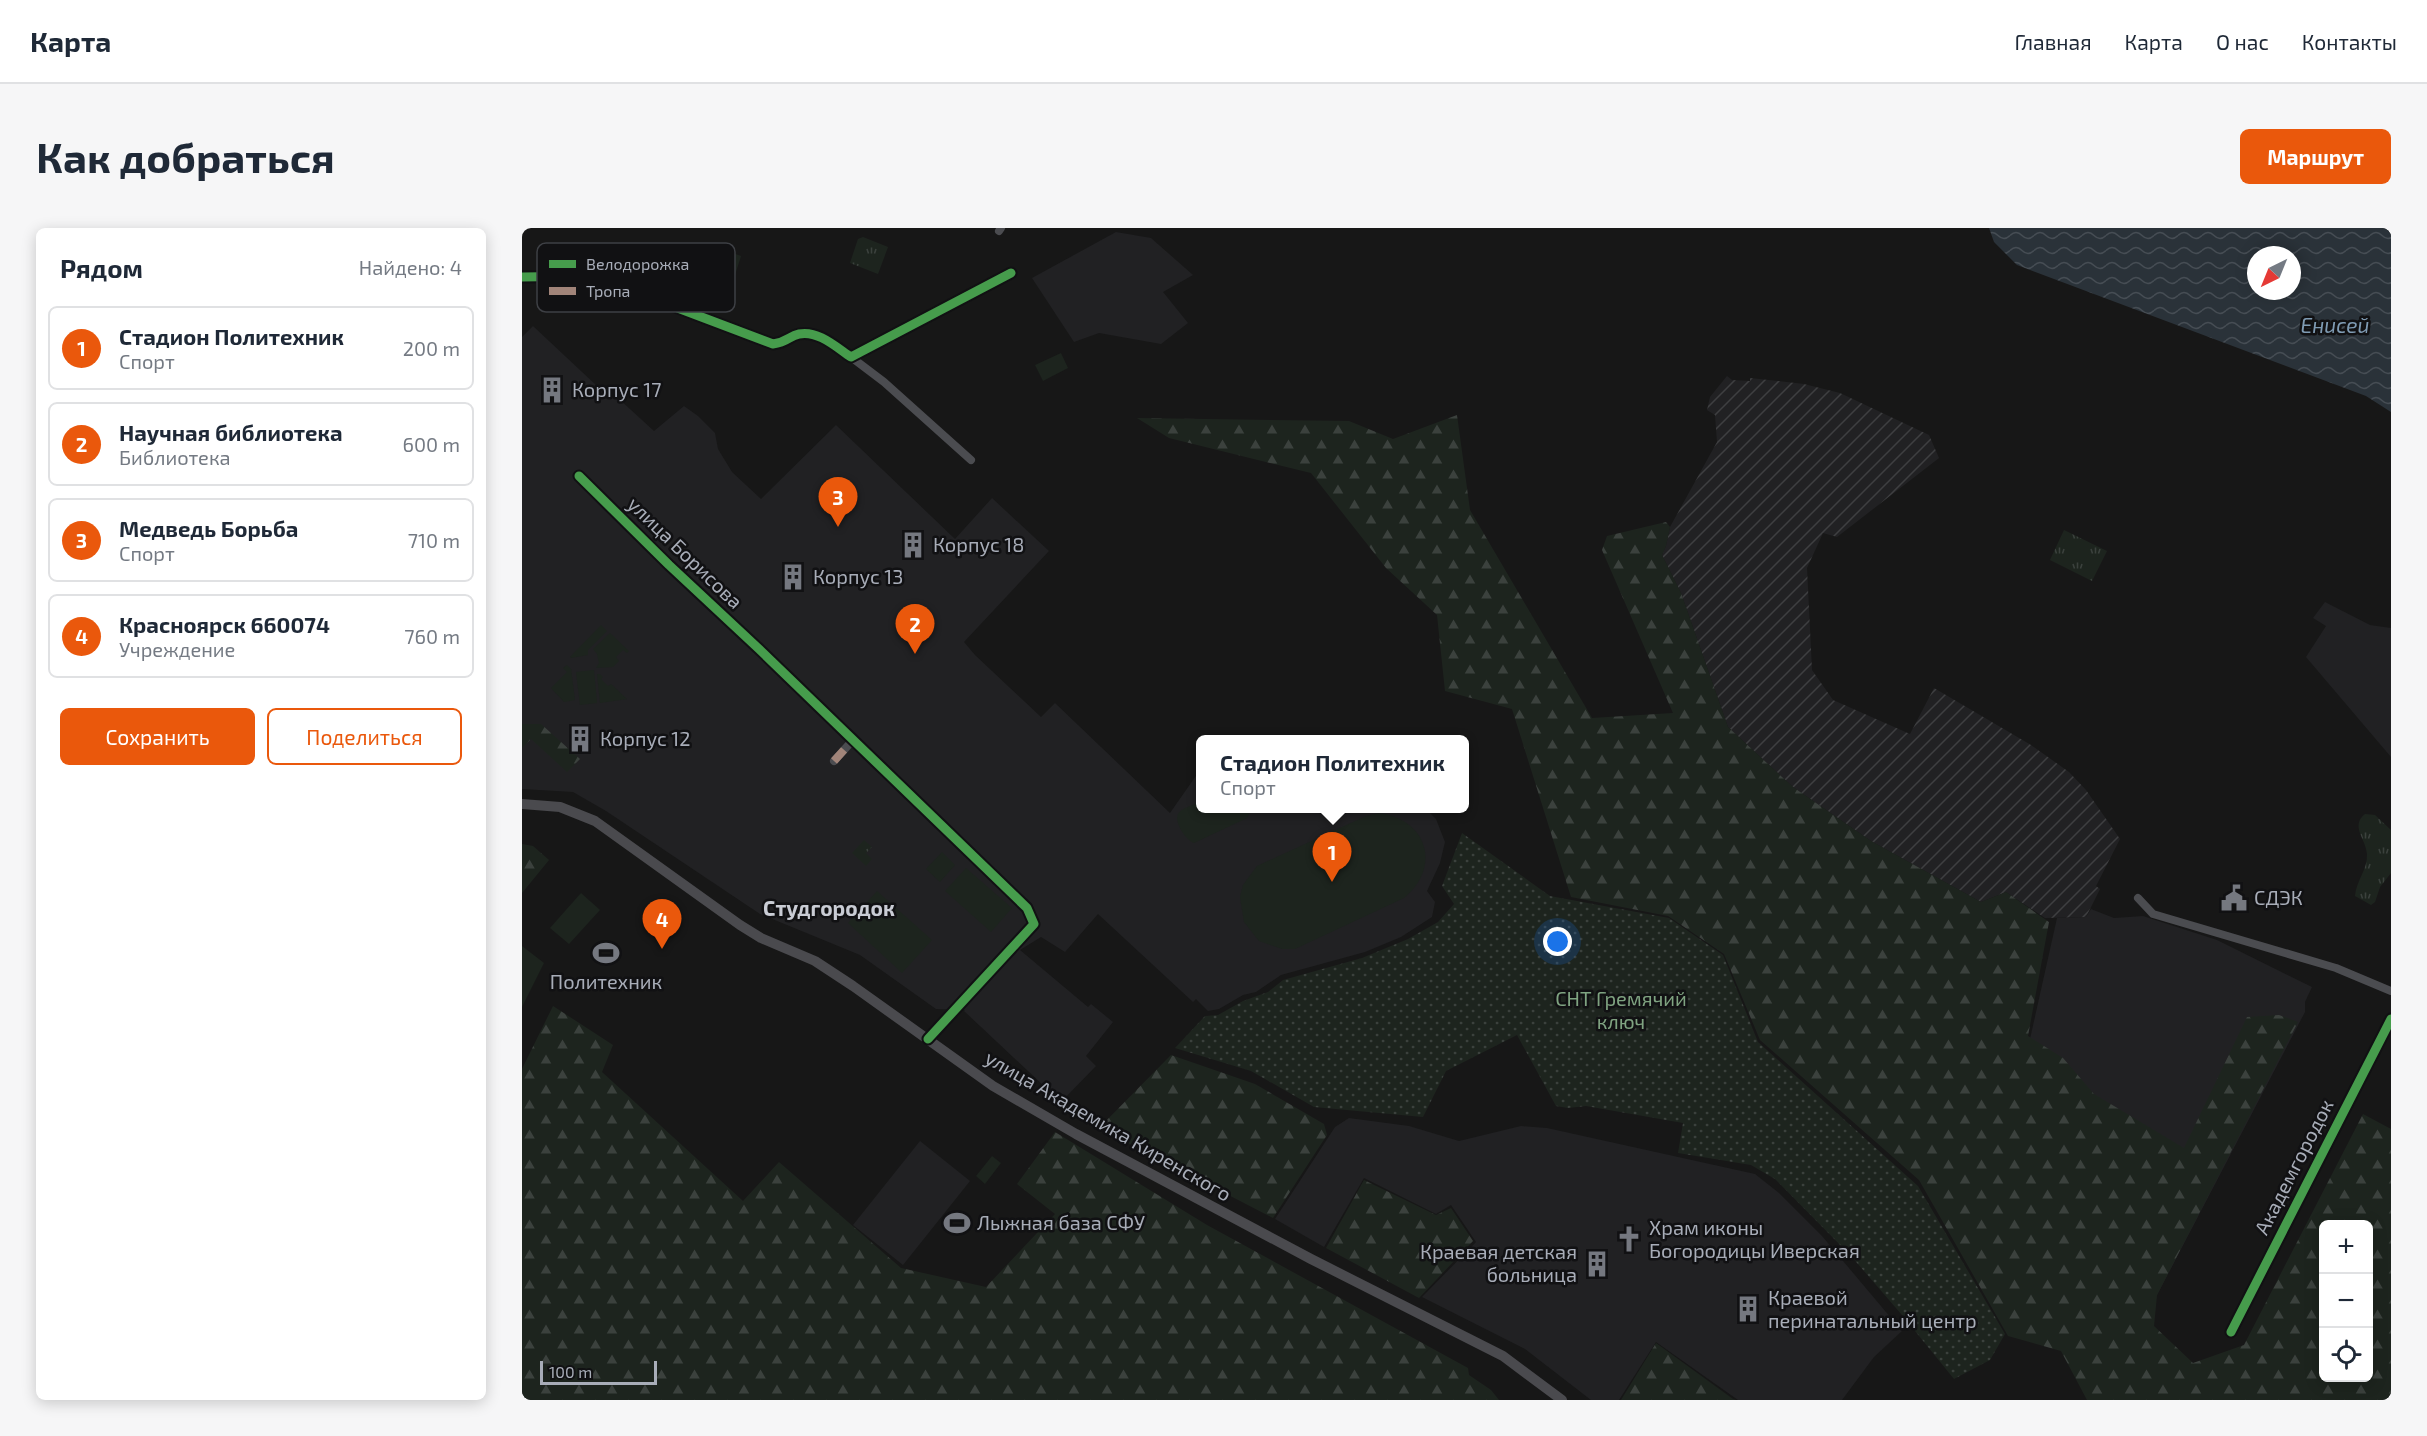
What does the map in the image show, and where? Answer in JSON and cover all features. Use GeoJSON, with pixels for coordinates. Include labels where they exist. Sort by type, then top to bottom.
{"type":"FeatureCollection","features":[{"type":"Feature","properties":{"kind":"main road","name":"улица Академика Киренского"},"geometry":{"type":"LineString","coordinates":[[522,804],[561,807],[595,821],[740,925],[760,938],[815,961],[993,1086],[1076,1134],[1311,1259],[1497,1353],[1562,1400]]}},
{"type":"Feature","properties":{"kind":"street"},"geometry":{"type":"LineString","coordinates":[[852,357],[1011,273]]}},
{"type":"Feature","properties":{"kind":"street"},"geometry":{"type":"LineString","coordinates":[[522,277],[537,277]]}},
{"type":"Feature","properties":{"kind":"street"},"geometry":{"type":"LineString","coordinates":[[688,312],[773,344],[785,342],[796,334],[812,332],[852,357],[884,382],[971,460]]}},
{"type":"Feature","properties":{"kind":"street","name":"улица Борисова"},"geometry":{"type":"LineString","coordinates":[[579,476],[853,740]]}},
{"type":"Feature","properties":{"kind":"street"},"geometry":{"type":"LineString","coordinates":[[834,761],[853,740],[1027,908],[1034,924],[928,1039]]}},
{"type":"Feature","properties":{"kind":"street"},"geometry":{"type":"LineString","coordinates":[[2138,898],[2153,914],[2336,968],[2391,990]]}},
{"type":"Feature","properties":{"kind":"street","name":"Академгородок"},"geometry":{"type":"LineString","coordinates":[[2231,1332],[2391,1019]]}},
{"type":"Feature","properties":{"kind":"shaded area"},"geometry":{"type":"Polygon","coordinates":[[[1116,232],[1151,238],[1193,275],[1163,292],[1188,323],[1161,344],[1099,333],[1074,342],[1032,278],[1116,232]]]}},
{"type":"Feature","properties":{"kind":"shaded area"},"geometry":{"type":"Polygon","coordinates":[[[533,326],[597,386],[607,388],[654,431],[684,406],[715,433],[718,449],[732,472],[761,499],[836,425],[955,539],[992,498],[1049,551],[964,642],[975,655],[1041,717],[1055,703],[1170,813],[1196,776],[1196,813],[1430,813],[1436,819],[1445,842],[1440,863],[1427,891],[1435,902],[1432,917],[1401,937],[1365,952],[1281,975],[1256,992],[1243,995],[1219,1009],[1208,1011],[1196,999],[1193,1002],[1098,914],[1065,952],[1041,937],[1020,950],[1088,1007],[1091,1004],[1113,1022],[1086,1056],[1096,1066],[1061,1102],[965,1010],[936,1009],[860,955],[760,914],[606,811],[573,792],[522,789],[522,337],[533,326]]]}},
{"type":"Feature","properties":{"kind":"shaded area"},"geometry":{"type":"Polygon","coordinates":[[[1727,376],[1732,380],[1750,381],[1750,378],[1804,384],[1840,393],[1929,435],[1939,458],[1837,537],[1823,533],[1807,568],[1812,670],[1833,700],[1910,734],[1934,688],[2031,745],[2069,772],[2086,790],[2120,839],[2096,886],[2100,889],[2086,917],[2045,918],[2006,892],[1981,902],[1871,841],[1793,787],[1728,727],[1681,593],[1662,555],[1670,527],[1717,442],[1715,415],[1707,410],[1710,397],[1727,376]]]}},
{"type":"Feature","properties":{"kind":"shaded area"},"geometry":{"type":"Polygon","coordinates":[[[2325,602],[2370,625],[2391,628],[2391,757],[2306,657],[2326,626],[2313,618],[2325,602]]]}},
{"type":"Feature","properties":{"kind":"shaded area"},"geometry":{"type":"Polygon","coordinates":[[[2091,909],[2114,918],[2143,916],[2217,940],[2312,987],[2305,1002],[2305,1012],[2157,1295],[2013,1115],[2057,918],[2086,917],[2091,909]]]}},
{"type":"Feature","properties":{"kind":"shaded area"},"geometry":{"type":"Polygon","coordinates":[[[1349,1118],[1409,1126],[1459,1141],[1521,1126],[1547,1128],[1755,1174],[1779,1193],[1822,1236],[1902,1331],[1874,1357],[1842,1400],[1738,1400],[1656,1342],[1619,1400],[1591,1400],[1525,1349],[1422,1297],[1476,1242],[1451,1205],[1436,1214],[1364,1178],[1324,1247],[1275,1219],[1335,1127],[1349,1118]]]}},
{"type":"Feature","properties":{"kind":"shaded area"},"geometry":{"type":"Polygon","coordinates":[[[920,1141],[970,1181],[903,1265],[853,1225],[920,1141]]]}},
{"type":"Feature","properties":{"kind":"green space"},"geometry":{"type":"Polygon","coordinates":[[[863,237],[888,247],[878,274],[850,263],[858,239],[863,237]]]}},
{"type":"Feature","properties":{"kind":"green space"},"geometry":{"type":"Polygon","coordinates":[[[735,254],[741,256],[735,275],[735,254]]]}},
{"type":"Feature","properties":{"kind":"green space"},"geometry":{"type":"Polygon","coordinates":[[[1061,353],[1068,368],[1043,381],[1035,365],[1061,353]]]}},
{"type":"Feature","properties":{"kind":"green space"},"geometry":{"type":"Polygon","coordinates":[[[1457,415],[1470,510],[1592,718],[1673,713],[1602,550],[1607,536],[1666,522],[1670,527],[1662,555],[1681,593],[1728,727],[1793,787],[1871,841],[1981,902],[2006,892],[2049,922],[2028,1036],[2063,1058],[2094,1094],[2184,1148],[2247,1017],[2279,1015],[2298,1022],[2157,1295],[2154,1326],[2193,1363],[2244,1345],[2363,1114],[2391,1129],[2391,1400],[2087,1400],[2061,1351],[2008,1336],[1919,1180],[1760,1040],[1724,954],[1668,916],[1571,897],[1512,709],[1445,691],[1437,615],[1386,568],[1311,473],[1169,438],[1137,418],[1349,421],[1393,439],[1457,415]]]}},
{"type":"Feature","properties":{"kind":"green space"},"geometry":{"type":"Polygon","coordinates":[[[2064,530],[2107,551],[2092,581],[2050,560],[2064,530]]]}},
{"type":"Feature","properties":{"kind":"green space"},"geometry":{"type":"Polygon","coordinates":[[[601,625],[607,631],[588,650],[588,655],[571,658],[570,657],[601,625]]]}},
{"type":"Feature","properties":{"kind":"green space"},"geometry":{"type":"Polygon","coordinates":[[[610,633],[629,651],[627,653],[623,650],[616,657],[619,661],[613,667],[596,668],[599,663],[593,649],[610,633]]]}},
{"type":"Feature","properties":{"kind":"green space"},"geometry":{"type":"Polygon","coordinates":[[[567,665],[571,669],[575,700],[564,702],[551,688],[567,672],[563,668],[567,665]]]}},
{"type":"Feature","properties":{"kind":"green space"},"geometry":{"type":"Polygon","coordinates":[[[594,670],[597,703],[580,705],[576,672],[594,670]]]}},
{"type":"Feature","properties":{"kind":"green space"},"geometry":{"type":"Polygon","coordinates":[[[597,674],[603,677],[601,679],[608,686],[611,684],[627,699],[600,703],[597,674]]]}},
{"type":"Feature","properties":{"kind":"green space"},"geometry":{"type":"Polygon","coordinates":[[[522,724],[541,724],[580,759],[567,772],[531,739],[522,748],[522,724]]]}},
{"type":"Feature","properties":{"kind":"green space"},"geometry":{"type":"Polygon","coordinates":[[[1196,804],[1196,813],[1250,813],[1247,818],[1194,843],[1182,831],[1178,822],[1178,814],[1196,804]]]}},
{"type":"Feature","properties":{"kind":"green space"},"geometry":{"type":"Polygon","coordinates":[[[1379,813],[1395,817],[1408,824],[1418,834],[1424,846],[1425,859],[1423,872],[1416,886],[1404,898],[1295,949],[1282,949],[1259,941],[1244,922],[1240,897],[1243,885],[1257,866],[1366,816],[1379,813]]]}},
{"type":"Feature","properties":{"kind":"green space"},"geometry":{"type":"Polygon","coordinates":[[[2365,814],[2375,815],[2391,830],[2391,873],[2380,887],[2375,902],[2371,905],[2355,896],[2367,859],[2359,828],[2359,823],[2365,814]]]}},
{"type":"Feature","properties":{"kind":"green space","name":"СНТ Гремячий ключ"},"geometry":{"type":"Polygon","coordinates":[[[1462,833],[1550,896],[1669,918],[1723,955],[1758,1042],[1918,1186],[2005,1334],[1990,1360],[1954,1379],[1851,1256],[1775,1179],[1751,1165],[1678,1153],[1683,1123],[1586,1106],[1568,1108],[1556,1106],[1517,1035],[1446,1071],[1423,1117],[1314,1107],[1251,1071],[1175,1048],[1205,1016],[1218,1015],[1243,1001],[1268,992],[1283,980],[1362,958],[1408,939],[1438,922],[1454,904],[1442,886],[1462,833]]]}},
{"type":"Feature","properties":{"kind":"green space"},"geometry":{"type":"Polygon","coordinates":[[[864,840],[872,847],[866,853],[872,859],[866,866],[852,853],[864,840]]]}},
{"type":"Feature","properties":{"kind":"green space"},"geometry":{"type":"Polygon","coordinates":[[[522,844],[533,846],[549,860],[522,893],[522,844]]]}},
{"type":"Feature","properties":{"kind":"green space"},"geometry":{"type":"Polygon","coordinates":[[[942,852],[955,865],[940,882],[926,869],[942,852]]]}},
{"type":"Feature","properties":{"kind":"green space"},"geometry":{"type":"Polygon","coordinates":[[[966,868],[1012,908],[991,932],[945,891],[966,868]]]}},
{"type":"Feature","properties":{"kind":"green space"},"geometry":{"type":"Polygon","coordinates":[[[877,891],[932,940],[902,973],[848,923],[877,891]]]}},
{"type":"Feature","properties":{"kind":"green space"},"geometry":{"type":"Polygon","coordinates":[[[581,893],[600,910],[569,944],[550,928],[581,893]]]}},
{"type":"Feature","properties":{"kind":"green space"},"geometry":{"type":"Polygon","coordinates":[[[522,946],[544,963],[522,1007],[522,946]]]}},
{"type":"Feature","properties":{"kind":"green space"},"geometry":{"type":"Polygon","coordinates":[[[553,1006],[613,1045],[602,1072],[743,1201],[779,1162],[901,1268],[986,1287],[1055,1214],[1017,1184],[1055,1132],[1207,1225],[1468,1368],[1469,1375],[1491,1390],[1499,1400],[522,1400],[522,1069],[553,1006]]]}},
{"type":"Feature","properties":{"kind":"green space"},"geometry":{"type":"Polygon","coordinates":[[[1171,1055],[1255,1084],[1324,1124],[1327,1135],[1273,1218],[1099,1128],[1171,1055]]]}},
{"type":"Feature","properties":{"kind":"green space"},"geometry":{"type":"Polygon","coordinates":[[[992,1156],[1001,1163],[985,1184],[976,1176],[992,1156]]]}},
{"type":"Feature","properties":{"kind":"green space"},"geometry":{"type":"Polygon","coordinates":[[[1364,1180],[1436,1215],[1451,1208],[1473,1241],[1419,1298],[1326,1248],[1364,1180]]]}},
{"type":"Feature","properties":{"kind":"green space"},"geometry":{"type":"Polygon","coordinates":[[[1656,1343],[1733,1399],[1736,1400],[1621,1400],[1656,1343]]]}},
{"type":"Feature","properties":{"kind":"water","name":"Енисей"},"geometry":{"type":"Polygon","coordinates":[[[1989,228],[2391,228],[2391,412],[2366,396],[2017,265],[1994,242],[1989,228]]]}},
{"type":"Feature","properties":{"kind":"marked path"},"geometry":{"type":"LineString","coordinates":[[834,761],[853,740]]}},
{"type":"Feature","properties":{"kind":"cycle path"},"geometry":{"type":"LineString","coordinates":[[688,312],[773,344],[799,334],[813,334],[851,357],[1011,273]]}},
{"type":"Feature","properties":{"kind":"cycle path"},"geometry":{"type":"LineString","coordinates":[[522,277],[537,277]]}},
{"type":"Feature","properties":{"kind":"cycle path"},"geometry":{"type":"LineString","coordinates":[[579,476],[1027,908],[1034,924],[928,1039]]}},
{"type":"Feature","properties":{"kind":"cycle path"},"geometry":{"type":"LineString","coordinates":[[2231,1332],[2391,1019]]}},
{"type":"Feature","properties":{"kind":"place","name":"Корпус 17"},"geometry":{"type":"Point","coordinates":[552,390]}},
{"type":"Feature","properties":{"kind":"place","name":"Медведь Борьба"},"geometry":{"type":"Point","coordinates":[838,527]}},
{"type":"Feature","properties":{"kind":"place","name":"Корпус 18"},"geometry":{"type":"Point","coordinates":[913,545]}},
{"type":"Feature","properties":{"kind":"place","name":"Корпус 13"},"geometry":{"type":"Point","coordinates":[793,577]}},
{"type":"Feature","properties":{"kind":"place","name":"Научная библиотека"},"geometry":{"type":"Point","coordinates":[915,654]}},
{"type":"Feature","properties":{"kind":"place","name":"Корпус 12"},"geometry":{"type":"Point","coordinates":[580,739]}},
{"type":"Feature","properties":{"kind":"place","name":"Стадион Политехник"},"geometry":{"type":"Point","coordinates":[1332,882]}},
{"type":"Feature","properties":{"kind":"place","name":"СДЭК"},"geometry":{"type":"Point","coordinates":[2234,898]}},
{"type":"Feature","properties":{"kind":"place","name":"Красноярск 660074"},"geometry":{"type":"Point","coordinates":[662,949]}},
{"type":"Feature","properties":{"kind":"place","name":"Политехник"},"geometry":{"type":"Point","coordinates":[606,953]}},
{"type":"Feature","properties":{"kind":"place","name":"Лыжная база СФУ"},"geometry":{"type":"Point","coordinates":[957,1223]}},
{"type":"Feature","properties":{"kind":"place","name":"Храм иконы Богородицы Иверская"},"geometry":{"type":"Point","coordinates":[1629,1239]}},
{"type":"Feature","properties":{"kind":"place","name":"Краевая детская больница"},"geometry":{"type":"Point","coordinates":[1597,1264]}},
{"type":"Feature","properties":{"kind":"place","name":"Краевой перинатальный центр"},"geometry":{"type":"Point","coordinates":[1748,1309]}},
{"type":"Feature","properties":{"kind":"district","name":"Студгородок"},"geometry":{"type":"Point","coordinates":[829,909]}}]}
